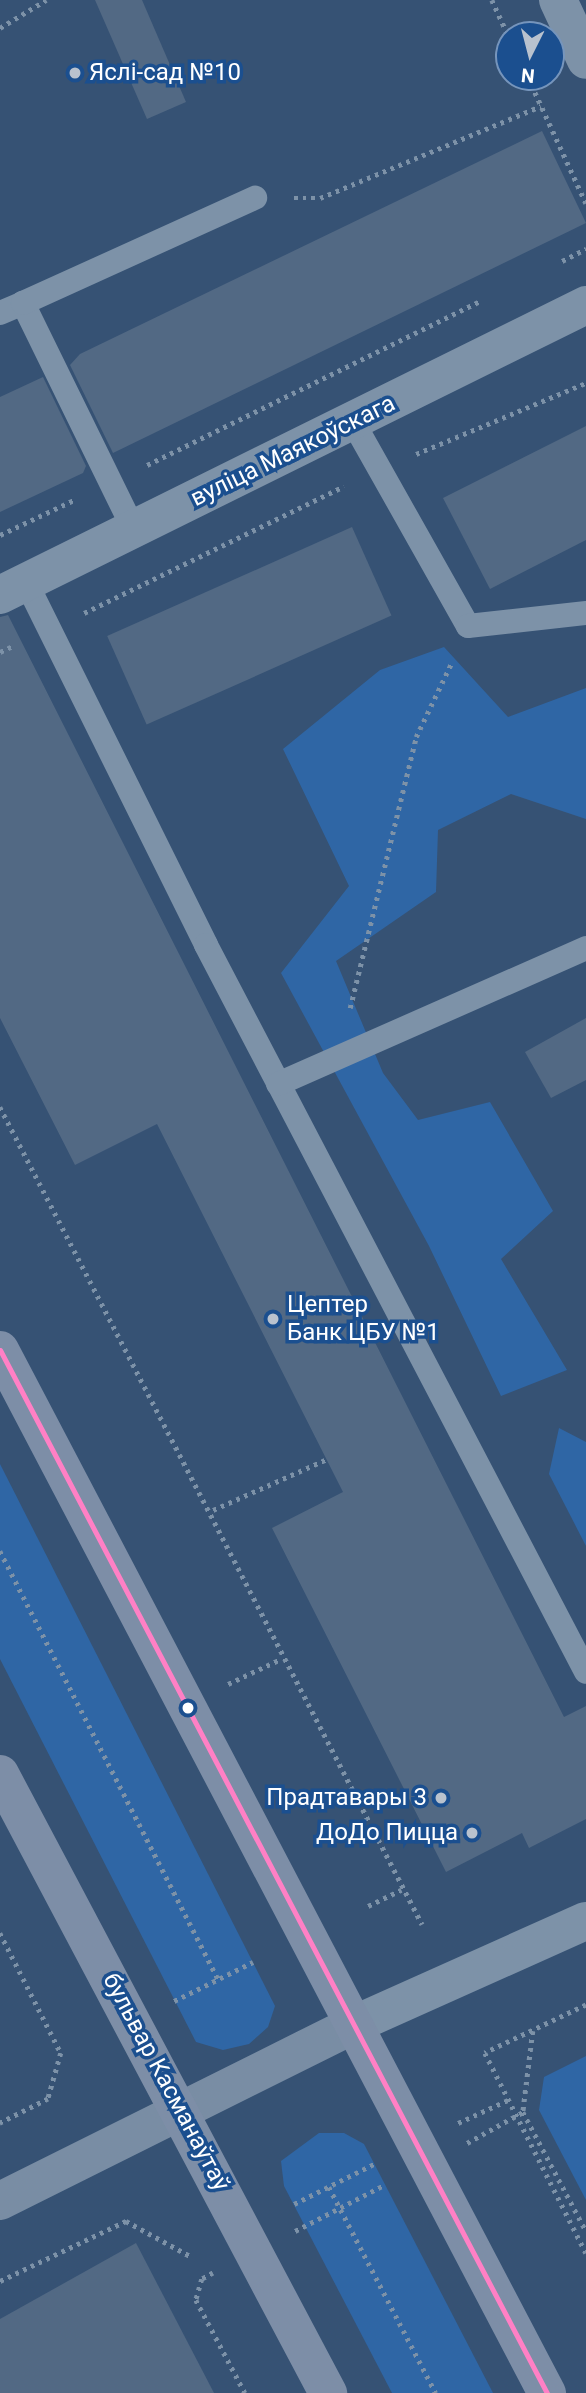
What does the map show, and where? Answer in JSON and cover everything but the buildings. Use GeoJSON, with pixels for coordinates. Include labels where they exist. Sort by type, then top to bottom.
{"type":"FeatureCollection","features":[{"type":"Feature","properties":{"kind":"main road"},"geometry":{"type":"LineString","coordinates":[[0,1350],[547,2393]]}},
{"type":"Feature","properties":{"kind":"main road","name":"бульвар Касманаўтаў"},"geometry":{"type":"LineString","coordinates":[[0,1774],[182,2109],[328,2393]]}},
{"type":"Feature","properties":{"kind":"main road"},"geometry":{"type":"LineString","coordinates":[[0,2201],[353,2025]]}},
{"type":"Feature","properties":{"kind":"street"},"geometry":{"type":"LineString","coordinates":[[558,0],[586,57]]}},
{"type":"Feature","properties":{"kind":"street","name":"вуліца Маякоўскага"},"geometry":{"type":"LineString","coordinates":[[13,588],[586,305]]}},
{"type":"Feature","properties":{"kind":"street"},"geometry":{"type":"LineString","coordinates":[[353,2025],[586,1921]]}},
{"type":"Feature","properties":{"kind":"lane"},"geometry":{"type":"LineString","coordinates":[[0,313],[255,198]]}},
{"type":"Feature","properties":{"kind":"lane"},"geometry":{"type":"LineString","coordinates":[[23,303],[109,484],[134,530]]}},
{"type":"Feature","properties":{"kind":"lane"},"geometry":{"type":"LineString","coordinates":[[352,422],[468,626],[586,613]]}},
{"type":"Feature","properties":{"kind":"lane"},"geometry":{"type":"LineString","coordinates":[[13,588],[50,631],[278,1084],[586,1672]]}},
{"type":"Feature","properties":{"kind":"lane"},"geometry":{"type":"LineString","coordinates":[[278,1084],[586,948]]}},
{"type":"Feature","properties":{"kind":"path"},"geometry":{"type":"LineString","coordinates":[[0,28],[46,0]]}},
{"type":"Feature","properties":{"kind":"path"},"geometry":{"type":"LineString","coordinates":[[492,0],[502,21]]}},
{"type":"Feature","properties":{"kind":"path"},"geometry":{"type":"LineString","coordinates":[[534,91],[586,203]]}},
{"type":"Feature","properties":{"kind":"path"},"geometry":{"type":"LineString","coordinates":[[255,198],[320,198],[541,106]]}},
{"type":"Feature","properties":{"kind":"path"},"geometry":{"type":"LineString","coordinates":[[548,268],[586,249]]}},
{"type":"Feature","properties":{"kind":"path"},"geometry":{"type":"LineString","coordinates":[[0,535],[485,298]]}},
{"type":"Feature","properties":{"kind":"path"},"geometry":{"type":"LineString","coordinates":[[0,652],[50,631],[379,469],[586,383]]}},
{"type":"Feature","properties":{"kind":"path"},"geometry":{"type":"LineString","coordinates":[[339,1055],[416,737],[468,626]]}},
{"type":"Feature","properties":{"kind":"path"},"geometry":{"type":"LineString","coordinates":[[0,1107],[213,1510],[281,1659],[401,1890],[422,1924]]}},
{"type":"Feature","properties":{"kind":"path"},"geometry":{"type":"LineString","coordinates":[[213,1510],[327,1459]]}},
{"type":"Feature","properties":{"kind":"path"},"geometry":{"type":"LineString","coordinates":[[0,1550],[218,1979]]}},
{"type":"Feature","properties":{"kind":"path"},"geometry":{"type":"LineString","coordinates":[[186,1703],[281,1659]]}},
{"type":"Feature","properties":{"kind":"path"},"geometry":{"type":"LineString","coordinates":[[368,1906],[401,1890]]}},
{"type":"Feature","properties":{"kind":"path"},"geometry":{"type":"LineString","coordinates":[[0,1933],[61,2053],[48,2099],[0,2123]]}},
{"type":"Feature","properties":{"kind":"path"},"geometry":{"type":"LineString","coordinates":[[174,2001],[253,1962]]}},
{"type":"Feature","properties":{"kind":"path"},"geometry":{"type":"LineString","coordinates":[[586,2004],[485,2053],[586,2253]]}},
{"type":"Feature","properties":{"kind":"path"},"geometry":{"type":"LineString","coordinates":[[533,2031],[523,2112],[586,2231]]}},
{"type":"Feature","properties":{"kind":"path"},"geometry":{"type":"LineString","coordinates":[[458,2123],[508,2100]]}},
{"type":"Feature","properties":{"kind":"path"},"geometry":{"type":"LineString","coordinates":[[245,2393],[196,2300],[202,2278],[428,2164],[523,2112]]}},
{"type":"Feature","properties":{"kind":"path"},"geometry":{"type":"LineString","coordinates":[[294,2204],[374,2164]]}},
{"type":"Feature","properties":{"kind":"path"},"geometry":{"type":"LineString","coordinates":[[329,2187],[436,2393]]}},
{"type":"Feature","properties":{"kind":"path"},"geometry":{"type":"LineString","coordinates":[[0,2281],[126,2221],[190,2256]]}},
{"type":"Feature","properties":{"kind":"shaded area"},"geometry":{"type":"Polygon","coordinates":[[[444,647],[508,717],[586,688],[586,819],[511,794],[438,830],[436,892],[336,961],[383,1073],[418,1120],[490,1102],[553,1211],[501,1259],[567,1370],[501,1396],[429,1246],[281,973],[349,886],[283,749],[380,670],[444,647]]]}},
{"type":"Feature","properties":{"kind":"shaded area"},"geometry":{"type":"Polygon","coordinates":[[[559,1428],[586,1442],[586,1546],[549,1474],[559,1428]]]}},
{"type":"Feature","properties":{"kind":"shaded area"},"geometry":{"type":"Polygon","coordinates":[[[0,1464],[275,2006],[268,2027],[249,2044],[223,2050],[196,2042],[0,1659],[0,1464]]]}},
{"type":"Feature","properties":{"kind":"shaded area"},"geometry":{"type":"Polygon","coordinates":[[[586,2056],[586,2200],[539,2110],[544,2077],[586,2056]]]}},
{"type":"Feature","properties":{"kind":"shaded area"},"geometry":{"type":"Polygon","coordinates":[[[319,2133],[344,2133],[364,2144],[493,2393],[392,2393],[284,2186],[281,2161],[319,2133]]]}},
{"type":"Feature","properties":{"kind":"transit line"},"geometry":{"type":"LineString","coordinates":[[0,1350],[547,2393]]}},
{"type":"Feature","properties":{"kind":"place","name":"Яслі-сад №10"},"geometry":{"type":"Point","coordinates":[75,73]}},
{"type":"Feature","properties":{"kind":"place","name":"Цептер Банк ЦБУ №1"},"geometry":{"type":"Point","coordinates":[273,1319]}},
{"type":"Feature","properties":{"kind":"place","name":"Прадтавары 3"},"geometry":{"type":"Point","coordinates":[441,1798]}},
{"type":"Feature","properties":{"kind":"place","name":"ДоДо Пицца"},"geometry":{"type":"Point","coordinates":[472,1833]}}]}
